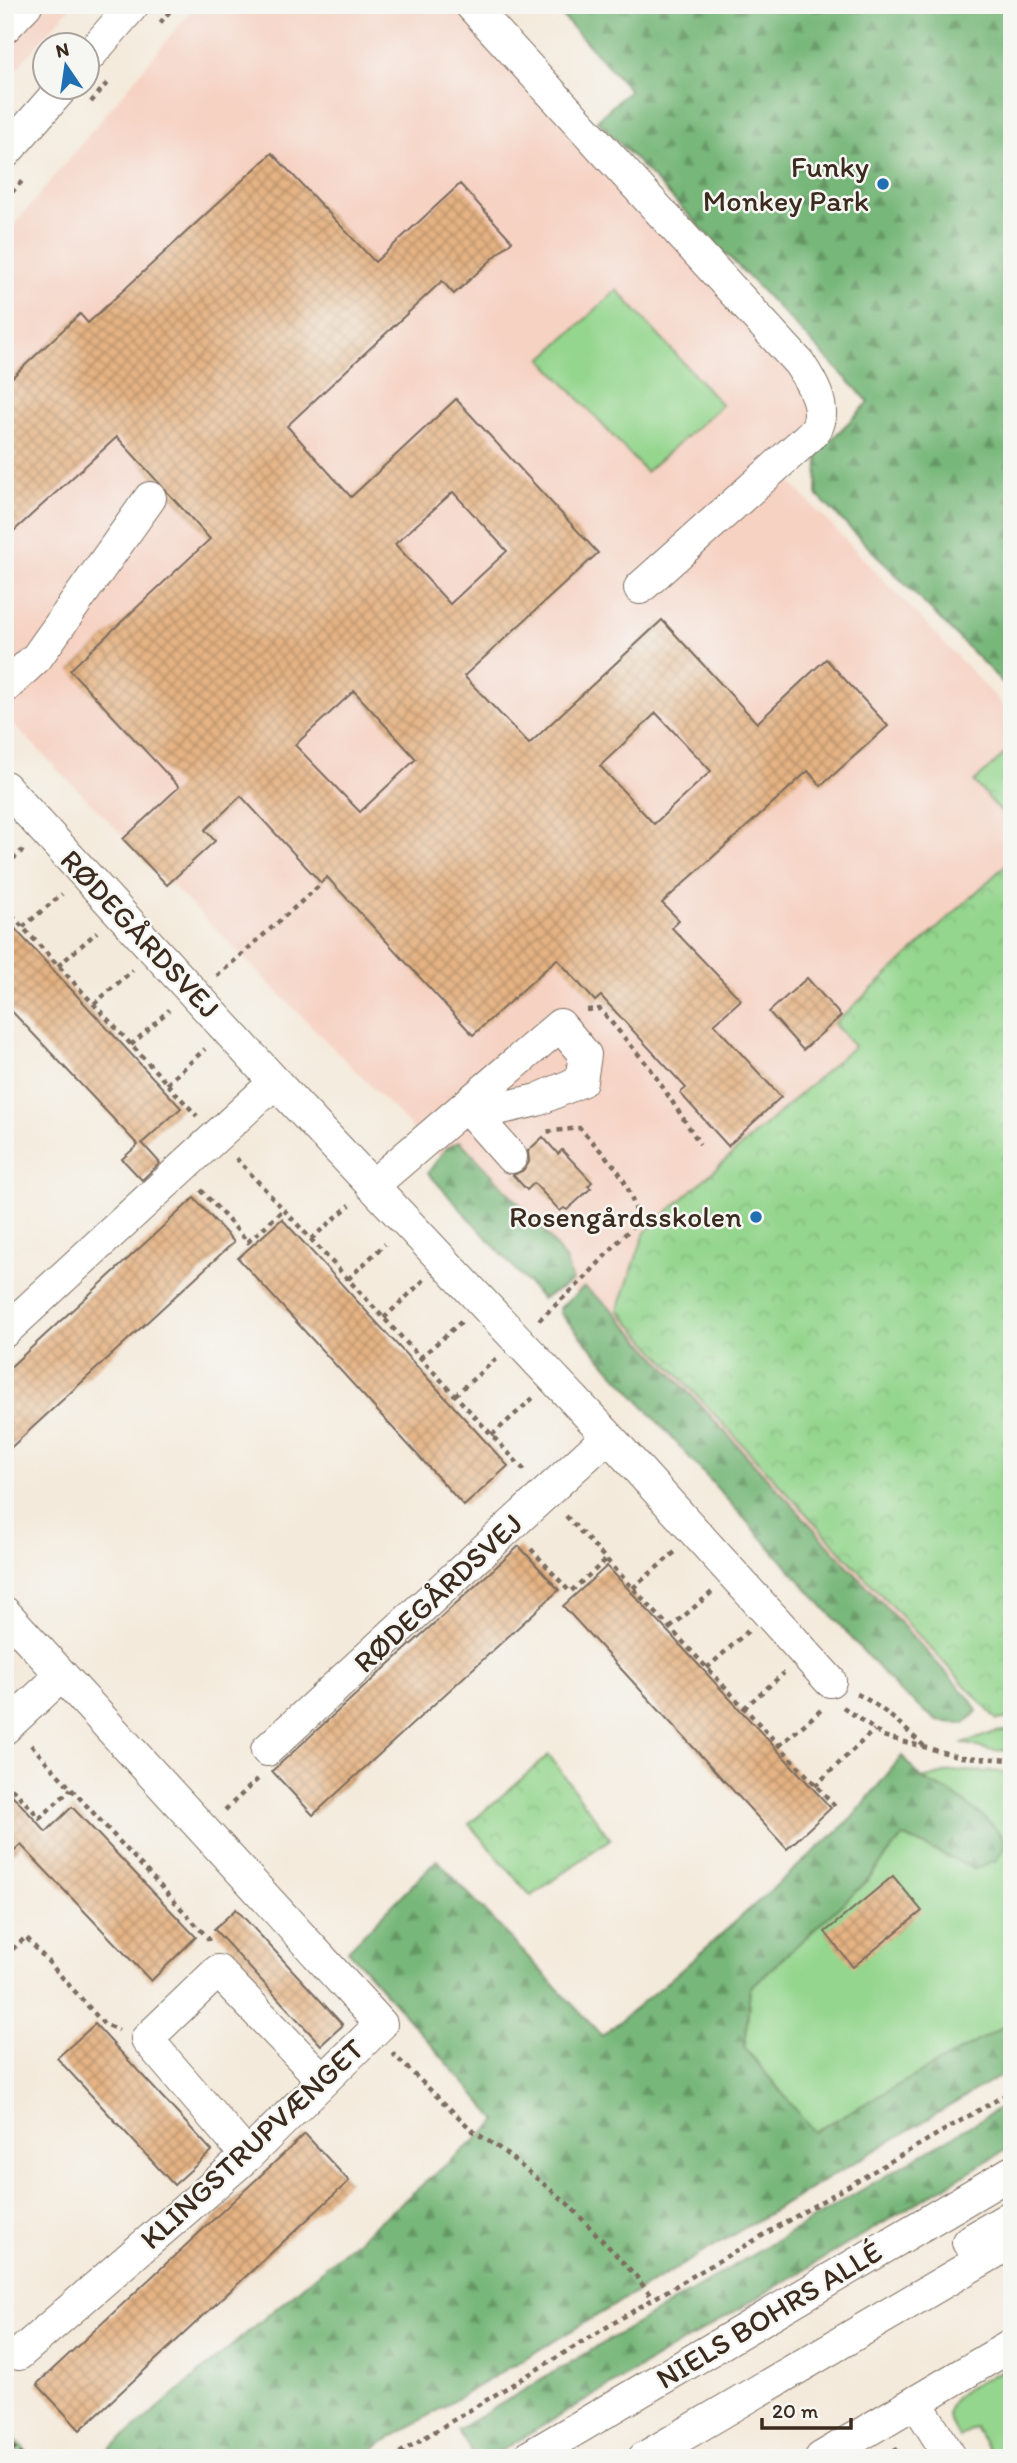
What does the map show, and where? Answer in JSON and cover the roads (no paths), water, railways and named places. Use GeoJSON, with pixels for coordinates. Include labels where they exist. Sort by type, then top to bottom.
{"type":"FeatureCollection","features":[{"type":"Feature","properties":{"kind":"street"},"geometry":{"type":"LineString","coordinates":[[5,27],[26,5]]}},
{"type":"Feature","properties":{"kind":"street"},"geometry":{"type":"LineString","coordinates":[[471,5],[799,363],[813,383],[819,404],[817,427],[640,588]]}},
{"type":"Feature","properties":{"kind":"street"},"geometry":{"type":"LineString","coordinates":[[102,34],[115,12]]}},
{"type":"Feature","properties":{"kind":"street"},"geometry":{"type":"LineString","coordinates":[[5,153],[50,102]]}},
{"type":"Feature","properties":{"kind":"street"},"geometry":{"type":"LineString","coordinates":[[5,687],[37,657],[150,498]]}},
{"type":"Feature","properties":{"kind":"street","name":"RØDEGÅRDSVEJ"},"geometry":{"type":"LineString","coordinates":[[5,787],[275,1082],[608,1436],[834,1688]]}},
{"type":"Feature","properties":{"kind":"street"},"geometry":{"type":"LineString","coordinates":[[372,1186],[466,1106],[560,1026],[585,1055],[581,1080],[537,1100],[480,1113],[466,1106]]}},
{"type":"Feature","properties":{"kind":"street"},"geometry":{"type":"LineString","coordinates":[[5,1331],[275,1082]]}},
{"type":"Feature","properties":{"kind":"street"},"geometry":{"type":"LineString","coordinates":[[466,1106],[511,1157]]}},
{"type":"Feature","properties":{"kind":"street","name":"RØDEGÅRDSVEJ"},"geometry":{"type":"LineString","coordinates":[[267,1749],[608,1436]]}},
{"type":"Feature","properties":{"kind":"street","name":"KLINGSTRUPVÆNGET"},"geometry":{"type":"LineString","coordinates":[[5,1613],[381,2024],[247,2156],[19,2354]]}},
{"type":"Feature","properties":{"kind":"street"},"geometry":{"type":"LineString","coordinates":[[8,1726],[62,1675]]}},
{"type":"Feature","properties":{"kind":"street"},"geometry":{"type":"LineString","coordinates":[[247,2156],[147,2039],[218,1971],[323,2080]]}},
{"type":"Feature","properties":{"kind":"street","name":"NIELS BOHRS ALLÉ"},"geometry":{"type":"LineString","coordinates":[[527,2458],[1012,2172]]}},
{"type":"Feature","properties":{"kind":"street"},"geometry":{"type":"LineString","coordinates":[[895,2309],[942,2258],[1012,2216]]}},
{"type":"Feature","properties":{"kind":"street","name":"NIELS BOHRS ALLÉ"},"geometry":{"type":"LineString","coordinates":[[644,2458],[1012,2242]]}},
{"type":"Feature","properties":{"kind":"street"},"geometry":{"type":"LineString","coordinates":[[821,2458],[1012,2345]]}},
{"type":"Feature","properties":{"kind":"street"},"geometry":{"type":"LineString","coordinates":[[916,2402],[951,2458]]}},
{"type":"Feature","properties":{"kind":"place","name":"Funky Monkey Park"},"geometry":{"type":"Point","coordinates":[883,184]}},
{"type":"Feature","properties":{"kind":"place","name":"Rosengårdsskolen"},"geometry":{"type":"Point","coordinates":[756,1217]}}]}
